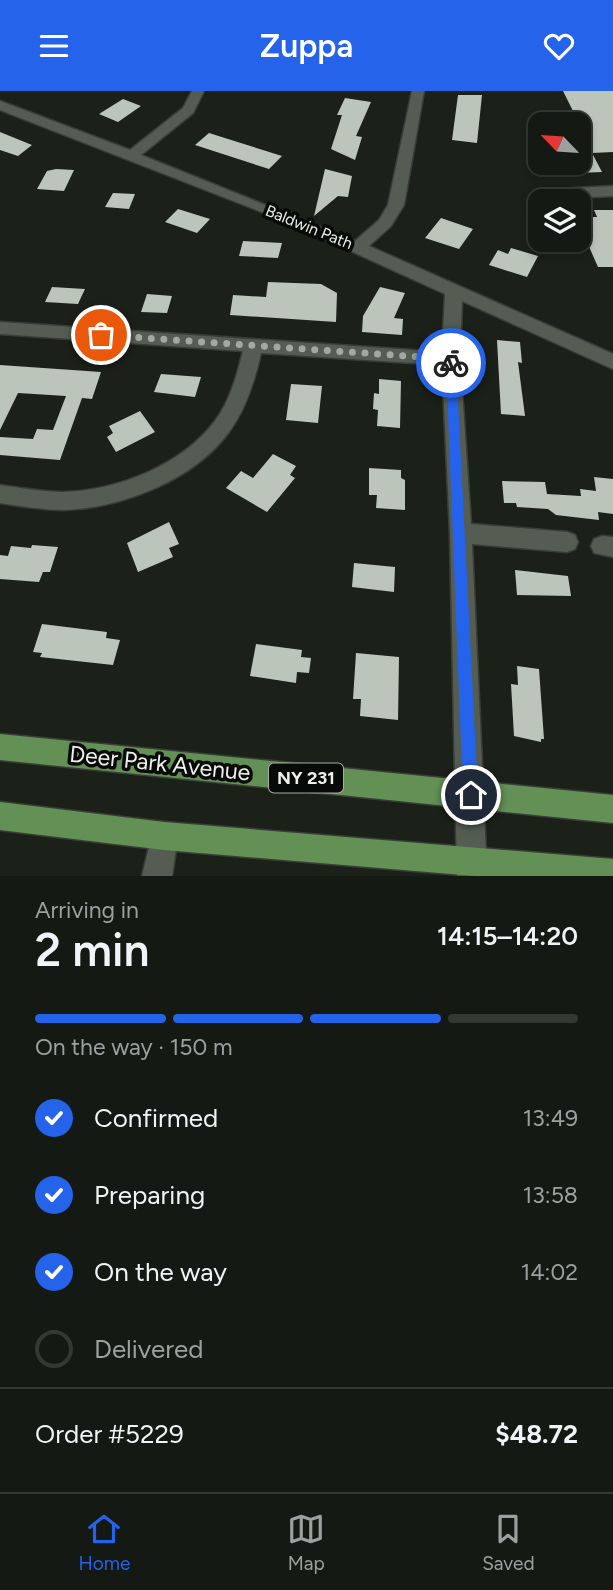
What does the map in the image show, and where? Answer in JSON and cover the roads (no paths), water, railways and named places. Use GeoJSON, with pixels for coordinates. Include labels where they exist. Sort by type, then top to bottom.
{"type":"FeatureCollection","features":[{"type":"Feature","properties":{"kind":"main road","name":"Deer Park Avenue"},"geometry":{"type":"LineString","coordinates":[[0,747],[613,809]]}},
{"type":"Feature","properties":{"kind":"main road"},"geometry":{"type":"LineString","coordinates":[[0,816],[471,868],[613,873]]}},
{"type":"Feature","properties":{"kind":"street"},"geometry":{"type":"LineString","coordinates":[[130,157],[188,110],[198,91]]}},
{"type":"Feature","properties":{"kind":"street"},"geometry":{"type":"LineString","coordinates":[[358,247],[385,223],[396,205],[418,91]]}},
{"type":"Feature","properties":{"kind":"street","name":"Baldwin Path"},"geometry":{"type":"LineString","coordinates":[[0,106],[358,247],[613,362]]}},
{"type":"Feature","properties":{"kind":"street"},"geometry":{"type":"LineString","coordinates":[[591,192],[613,191]]}},
{"type":"Feature","properties":{"kind":"street"},"geometry":{"type":"LineString","coordinates":[[454,290],[451,359],[461,533],[471,795],[471,868]]}},
{"type":"Feature","properties":{"kind":"street"},"geometry":{"type":"LineString","coordinates":[[0,328],[451,359]]}},
{"type":"Feature","properties":{"kind":"street"},"geometry":{"type":"LineString","coordinates":[[0,494],[74,501],[117,492],[154,477],[193,455],[221,428],[236,402],[253,347]]}},
{"type":"Feature","properties":{"kind":"street"},"geometry":{"type":"LineString","coordinates":[[461,533],[568,542]]}},
{"type":"Feature","properties":{"kind":"street"},"geometry":{"type":"LineString","coordinates":[[157,876],[164,836]]}}]}
